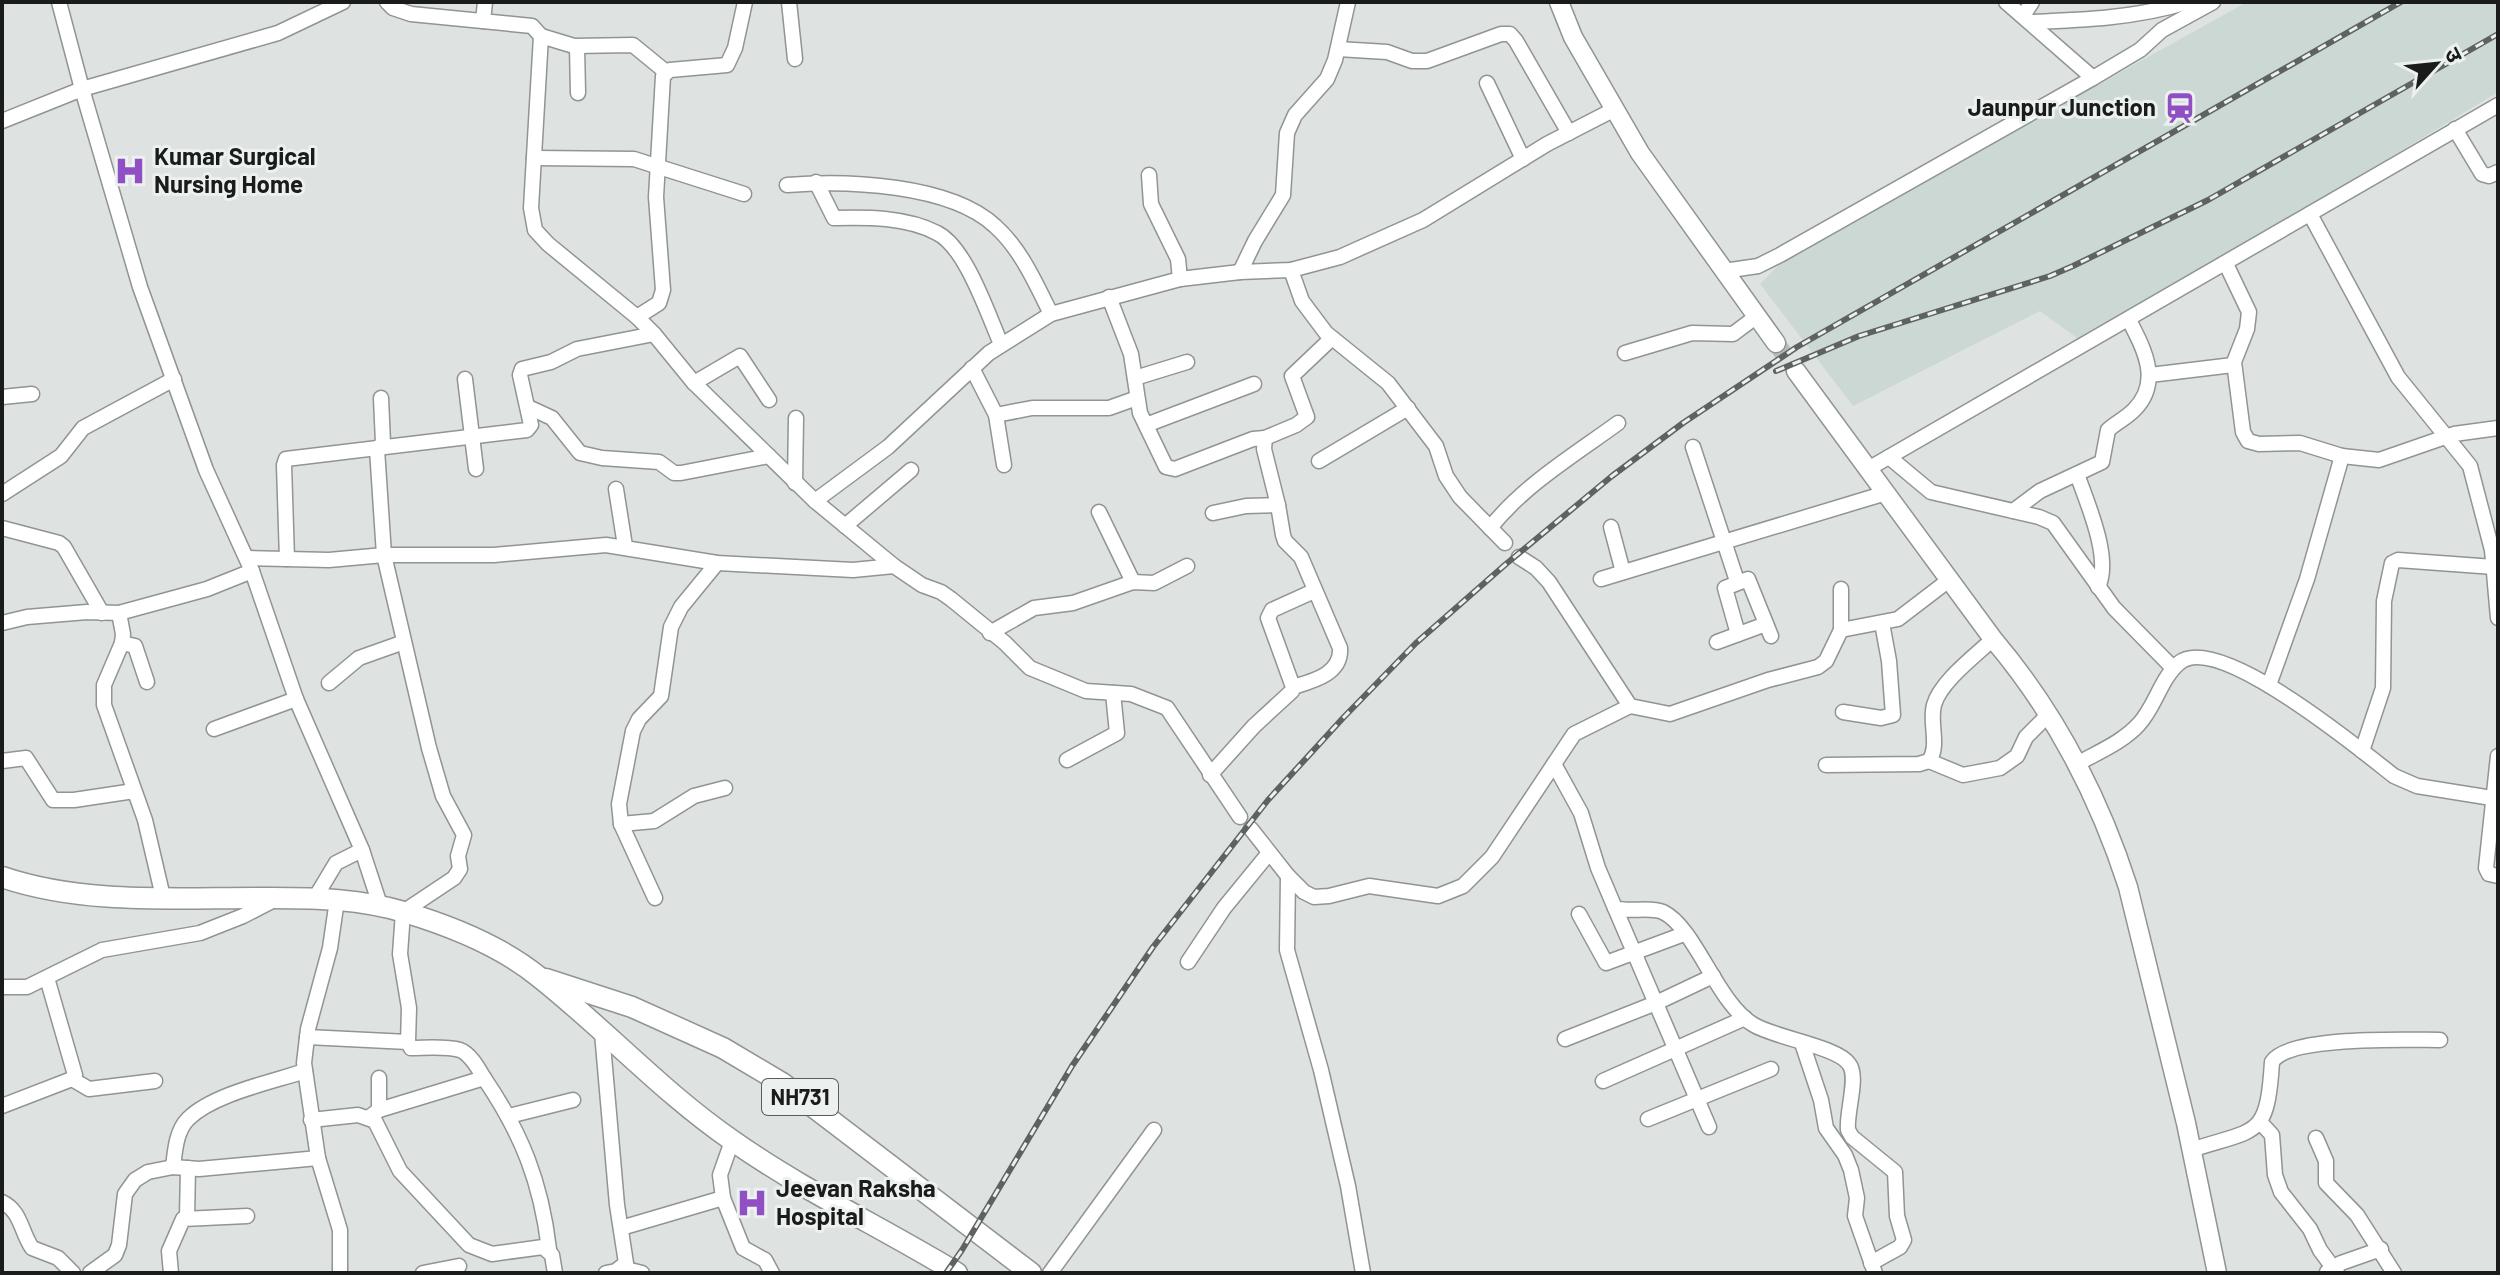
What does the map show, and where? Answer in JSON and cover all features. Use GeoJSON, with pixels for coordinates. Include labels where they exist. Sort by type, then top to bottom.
{"type":"FeatureCollection","features":[{"type":"Feature","properties":{"kind":"highway","name":"NH731"},"geometry":{"type":"LineString","coordinates":[[2,877],[59,891],[97,895],[337,900],[380,905],[448,927],[538,976],[664,1089],[732,1141],[957,1273]]}},
{"type":"Feature","properties":{"kind":"highway","name":"NH731"},"geometry":{"type":"LineString","coordinates":[[538,976],[632,1007],[723,1048],[782,1083],[1031,1273]]}},
{"type":"Feature","properties":{"kind":"main road"},"geometry":{"type":"LineString","coordinates":[[1559,2],[1573,37],[1640,153],[1776,343]]}},
{"type":"Feature","properties":{"kind":"main road"},"geometry":{"type":"LineString","coordinates":[[1796,371],[2019,670],[2049,714],[2077,764],[2116,850],[2128,887],[2186,1123],[2217,1273]]}},
{"type":"Feature","properties":{"kind":"street"},"geometry":{"type":"LineString","coordinates":[[59,2],[140,287],[206,470],[250,565],[296,699],[362,850],[380,905]]}},
{"type":"Feature","properties":{"kind":"street"},"geometry":{"type":"LineString","coordinates":[[387,2],[393,8],[411,14],[532,26],[541,36],[577,47],[633,45],[666,72],[727,65],[735,48],[745,2]]}},
{"type":"Feature","properties":{"kind":"street"},"geometry":{"type":"LineString","coordinates":[[483,21],[485,2]]}},
{"type":"Feature","properties":{"kind":"street"},"geometry":{"type":"LineString","coordinates":[[789,2],[795,59]]}},
{"type":"Feature","properties":{"kind":"street"},"geometry":{"type":"LineString","coordinates":[[1240,272],[1283,195],[1285,146],[1291,122],[1327,79],[1338,49],[1348,2]]}},
{"type":"Feature","properties":{"kind":"street"},"geometry":{"type":"LineString","coordinates":[[2006,2],[2093,78]]}},
{"type":"Feature","properties":{"kind":"street"},"geometry":{"type":"LineString","coordinates":[[2026,19],[2032,2]]}},
{"type":"Feature","properties":{"kind":"street"},"geometry":{"type":"LineString","coordinates":[[2026,19],[2122,17],[2213,2]]}},
{"type":"Feature","properties":{"kind":"street"},"geometry":{"type":"LineString","coordinates":[[2,121],[82,89],[278,33],[335,4]]}},
{"type":"Feature","properties":{"kind":"street"},"geometry":{"type":"LineString","coordinates":[[458,4],[467,19]]}},
{"type":"Feature","properties":{"kind":"street"},"geometry":{"type":"LineString","coordinates":[[1724,271],[1758,266],[1780,255],[2093,78],[2140,50],[2192,5]]}},
{"type":"Feature","properties":{"kind":"street"},"geometry":{"type":"LineString","coordinates":[[1338,49],[1387,52],[1412,61],[1427,61],[1501,34],[1510,34],[1569,133]]}},
{"type":"Feature","properties":{"kind":"street"},"geometry":{"type":"LineString","coordinates":[[541,36],[531,208],[535,230],[637,317],[694,383],[795,483],[894,566],[951,599],[1030,668],[1047,678],[1086,691],[1147,698],[1167,708],[1240,817]]}},
{"type":"Feature","properties":{"kind":"street"},"geometry":{"type":"LineString","coordinates":[[577,47],[578,93]]}},
{"type":"Feature","properties":{"kind":"street"},"geometry":{"type":"LineString","coordinates":[[637,317],[659,303],[663,290],[656,166],[663,76],[666,72]]}},
{"type":"Feature","properties":{"kind":"street"},"geometry":{"type":"LineString","coordinates":[[1487,83],[1523,159]]}},
{"type":"Feature","properties":{"kind":"street"},"geometry":{"type":"LineString","coordinates":[[1868,469],[2498,105]]}},
{"type":"Feature","properties":{"kind":"street"},"geometry":{"type":"LineString","coordinates":[[815,501],[888,447],[1001,344],[1051,314],[1180,279],[1291,270],[1340,257],[1408,228],[1523,159],[1615,109]]}},
{"type":"Feature","properties":{"kind":"street"},"geometry":{"type":"LineString","coordinates":[[2455,129],[2482,174],[2489,176],[2498,172]]}},
{"type":"Feature","properties":{"kind":"street"},"geometry":{"type":"LineString","coordinates":[[534,158],[619,158],[656,166],[744,194]]}},
{"type":"Feature","properties":{"kind":"street"},"geometry":{"type":"LineString","coordinates":[[1149,175],[1151,204],[1178,259],[1180,279]]}},
{"type":"Feature","properties":{"kind":"street"},"geometry":{"type":"LineString","coordinates":[[816,182],[834,218],[896,221],[937,233],[947,240],[968,271],[1001,344]]}},
{"type":"Feature","properties":{"kind":"street"},"geometry":{"type":"LineString","coordinates":[[787,185],[816,182],[897,188],[932,194],[983,216],[1006,237],[1026,266],[1051,314]]}},
{"type":"Feature","properties":{"kind":"street"},"geometry":{"type":"LineString","coordinates":[[2310,214],[2398,377],[2470,466],[2492,527],[2498,618]]}},
{"type":"Feature","properties":{"kind":"street"},"geometry":{"type":"LineString","coordinates":[[2226,264],[2249,312],[2247,329],[2233,365],[2243,432],[2248,441],[2259,444],[2300,443],[2342,456],[2379,460],[2446,436],[2498,428]]}},
{"type":"Feature","properties":{"kind":"street"},"geometry":{"type":"LineString","coordinates":[[1291,270],[1302,301],[1332,338],[1381,375],[1436,446],[1446,476],[1460,497],[1505,543]]}},
{"type":"Feature","properties":{"kind":"street"},"geometry":{"type":"LineString","coordinates":[[1109,297],[1131,354],[1137,398],[1146,425],[1163,462],[1170,470],[1253,439],[1265,438],[1307,417],[1292,376],[1332,338]]}},
{"type":"Feature","properties":{"kind":"street"},"geometry":{"type":"LineString","coordinates":[[1625,353],[1692,333],[1733,334],[1757,316]]}},
{"type":"Feature","properties":{"kind":"street"},"geometry":{"type":"LineString","coordinates":[[2013,511],[2040,491],[2103,461],[2106,434],[2137,408],[2144,397],[2150,375],[2144,349],[2129,320]]}},
{"type":"Feature","properties":{"kind":"street"},"geometry":{"type":"LineString","coordinates":[[287,559],[286,459],[527,430],[531,425],[520,375],[522,369],[551,362],[577,349],[654,334]]}},
{"type":"Feature","properties":{"kind":"street"},"geometry":{"type":"LineString","coordinates":[[694,383],[740,356],[769,400]]}},
{"type":"Feature","properties":{"kind":"street"},"geometry":{"type":"LineString","coordinates":[[1135,378],[1187,362]]}},
{"type":"Feature","properties":{"kind":"street"},"geometry":{"type":"LineString","coordinates":[[2150,375],[2233,365]]}},
{"type":"Feature","properties":{"kind":"street"},"geometry":{"type":"LineString","coordinates":[[972,368],[996,415],[1004,465]]}},
{"type":"Feature","properties":{"kind":"street"},"geometry":{"type":"LineString","coordinates":[[2,494],[61,456],[83,428],[174,379]]}},
{"type":"Feature","properties":{"kind":"street"},"geometry":{"type":"LineString","coordinates":[[465,379],[476,469]]}},
{"type":"Feature","properties":{"kind":"street"},"geometry":{"type":"LineString","coordinates":[[1146,425],[1254,384]]}},
{"type":"Feature","properties":{"kind":"street"},"geometry":{"type":"LineString","coordinates":[[2,397],[32,394]]}},
{"type":"Feature","properties":{"kind":"street"},"geometry":{"type":"LineString","coordinates":[[381,398],[383,443],[377,449],[384,555],[429,748],[443,796],[464,835],[458,856],[460,869],[454,878],[403,912],[400,954],[409,1008],[408,1042],[411,1048],[461,1050],[468,1055],[509,1116],[530,1164],[545,1217],[555,1273]]}},
{"type":"Feature","properties":{"kind":"street"},"geometry":{"type":"LineString","coordinates":[[996,415],[1032,408],[1096,409],[1137,398]]}},
{"type":"Feature","properties":{"kind":"street"},"geometry":{"type":"LineString","coordinates":[[528,407],[552,418],[580,453],[602,458],[659,462],[674,473],[769,456]]}},
{"type":"Feature","properties":{"kind":"street"},"geometry":{"type":"LineString","coordinates":[[1319,461],[1408,408]]}},
{"type":"Feature","properties":{"kind":"street"},"geometry":{"type":"LineString","coordinates":[[795,483],[796,418]]}},
{"type":"Feature","properties":{"kind":"street"},"geometry":{"type":"LineString","coordinates":[[1490,528],[1524,491],[1618,423]]}},
{"type":"Feature","properties":{"kind":"street"},"geometry":{"type":"LineString","coordinates":[[1265,438],[1264,449],[1285,541],[1301,557],[1340,648],[1340,656],[1323,678],[1293,687]]}},
{"type":"Feature","properties":{"kind":"street"},"geometry":{"type":"LineString","coordinates":[[1693,447],[1737,581]]}},
{"type":"Feature","properties":{"kind":"street"},"geometry":{"type":"LineString","coordinates":[[2269,685],[2307,579],[2342,456]]}},
{"type":"Feature","properties":{"kind":"street"},"geometry":{"type":"LineString","coordinates":[[1889,457],[1931,492],[2053,523],[2128,624],[2173,668]]}},
{"type":"Feature","properties":{"kind":"street"},"geometry":{"type":"LineString","coordinates":[[845,526],[911,470]]}},
{"type":"Feature","properties":{"kind":"street"},"geometry":{"type":"LineString","coordinates":[[2077,474],[2092,515],[2103,568],[2098,587]]}},
{"type":"Feature","properties":{"kind":"street"},"geometry":{"type":"LineString","coordinates":[[616,489],[625,546]]}},
{"type":"Feature","properties":{"kind":"street"},"geometry":{"type":"LineString","coordinates":[[1601,579],[1886,493]]}},
{"type":"Feature","properties":{"kind":"street"},"geometry":{"type":"LineString","coordinates":[[1213,513],[1246,506],[1278,505]]}},
{"type":"Feature","properties":{"kind":"street"},"geometry":{"type":"LineString","coordinates":[[1099,512],[1133,582]]}},
{"type":"Feature","properties":{"kind":"street"},"geometry":{"type":"LineString","coordinates":[[1611,527],[1623,572]]}},
{"type":"Feature","properties":{"kind":"street"},"geometry":{"type":"LineString","coordinates":[[2,528],[64,547],[102,613]]}},
{"type":"Feature","properties":{"kind":"street"},"geometry":{"type":"LineString","coordinates":[[2,623],[27,617],[119,613],[207,589],[250,565],[287,559],[494,555],[606,545],[717,563],[853,570],[894,566]]}},
{"type":"Feature","properties":{"kind":"street"},"geometry":{"type":"LineString","coordinates":[[1519,557],[1536,568],[1549,582],[1630,706]]}},
{"type":"Feature","properties":{"kind":"street"},"geometry":{"type":"LineString","coordinates":[[2362,751],[2383,688],[2384,601],[2392,563],[2398,560],[2494,567]]}},
{"type":"Feature","properties":{"kind":"street"},"geometry":{"type":"LineString","coordinates":[[655,898],[621,824],[619,804],[633,731],[639,719],[661,696],[671,627],[681,607],[717,563]]}},
{"type":"Feature","properties":{"kind":"street"},"geometry":{"type":"LineString","coordinates":[[990,633],[1034,608],[1073,603],[1133,582],[1154,583],[1187,566]]}},
{"type":"Feature","properties":{"kind":"street"},"geometry":{"type":"LineString","coordinates":[[1717,642],[1738,634],[1769,630],[1751,581],[1746,579],[1727,586],[1725,591],[1738,634]]}},
{"type":"Feature","properties":{"kind":"street"},"geometry":{"type":"LineString","coordinates":[[1841,630],[1898,619],[1949,580]]}},
{"type":"Feature","properties":{"kind":"street"},"geometry":{"type":"LineString","coordinates":[[1251,829],[1288,876],[1314,897],[1369,886],[1430,896],[1455,890],[1492,857],[1574,734],[1630,706],[1670,714],[1768,680],[1818,667],[1826,661],[1841,630],[1841,589]]}},
{"type":"Feature","properties":{"kind":"street"},"geometry":{"type":"LineString","coordinates":[[1210,775],[1254,726],[1289,695],[1293,687],[1268,618],[1272,610],[1314,591]]}},
{"type":"Feature","properties":{"kind":"street"},"geometry":{"type":"LineString","coordinates":[[119,613],[122,643],[104,685],[104,705],[145,820],[163,897]]}},
{"type":"Feature","properties":{"kind":"street"},"geometry":{"type":"LineString","coordinates":[[1843,712],[1881,718],[1893,715],[1882,623]]}},
{"type":"Feature","properties":{"kind":"street"},"geometry":{"type":"LineString","coordinates":[[1929,761],[1934,751],[1933,708],[1938,693],[1993,639]]}},
{"type":"Feature","properties":{"kind":"street"},"geometry":{"type":"LineString","coordinates":[[329,683],[359,658],[404,642]]}},
{"type":"Feature","properties":{"kind":"street"},"geometry":{"type":"LineString","coordinates":[[122,643],[135,646],[147,682]]}},
{"type":"Feature","properties":{"kind":"street"},"geometry":{"type":"LineString","coordinates":[[2077,764],[2140,723],[2173,668],[2187,658],[2206,657],[2218,659],[2269,685],[2394,776],[2417,786],[2496,799]]}},
{"type":"Feature","properties":{"kind":"street"},"geometry":{"type":"LineString","coordinates":[[1067,760],[1117,733],[1113,693]]}},
{"type":"Feature","properties":{"kind":"street"},"geometry":{"type":"LineString","coordinates":[[214,729],[296,699]]}},
{"type":"Feature","properties":{"kind":"street"},"geometry":{"type":"LineString","coordinates":[[1826,765],[1919,764],[1929,761],[1963,775],[2000,768],[2017,756],[2026,737],[2049,714]]}},
{"type":"Feature","properties":{"kind":"street"},"geometry":{"type":"LineString","coordinates":[[2498,756],[2496,799],[2486,868],[2489,874],[2498,876]]}},
{"type":"Feature","properties":{"kind":"street"},"geometry":{"type":"LineString","coordinates":[[2,761],[26,758],[53,800],[134,791]]}},
{"type":"Feature","properties":{"kind":"street"},"geometry":{"type":"LineString","coordinates":[[1554,764],[1581,813],[1601,875],[1709,1127]]}},
{"type":"Feature","properties":{"kind":"street"},"geometry":{"type":"LineString","coordinates":[[621,824],[654,821],[694,796],[725,788]]}},
{"type":"Feature","properties":{"kind":"street"},"geometry":{"type":"LineString","coordinates":[[315,898],[336,863],[362,850]]}},
{"type":"Feature","properties":{"kind":"street"},"geometry":{"type":"LineString","coordinates":[[1188,962],[1224,908],[1269,853]]}},
{"type":"Feature","properties":{"kind":"street"},"geometry":{"type":"LineString","coordinates":[[1288,876],[1287,950],[1321,1070],[1348,1186],[1363,1273]]}},
{"type":"Feature","properties":{"kind":"street"},"geometry":{"type":"LineString","coordinates":[[2,987],[27,987],[102,950],[200,933],[278,898]]}},
{"type":"Feature","properties":{"kind":"street"},"geometry":{"type":"LineString","coordinates":[[337,900],[330,948],[307,1037],[305,1071],[318,1158],[340,1230],[340,1273]]}},
{"type":"Feature","properties":{"kind":"street"},"geometry":{"type":"LineString","coordinates":[[1615,908],[1662,912],[1672,918],[1745,1018],[1768,1033],[1836,1054],[1851,1067],[1847,1121],[1852,1137]]}},
{"type":"Feature","properties":{"kind":"street"},"geometry":{"type":"LineString","coordinates":[[1579,914],[1606,963],[1684,934]]}},
{"type":"Feature","properties":{"kind":"street"},"geometry":{"type":"LineString","coordinates":[[1565,1039],[1656,1003],[1713,976]]}},
{"type":"Feature","properties":{"kind":"street"},"geometry":{"type":"LineString","coordinates":[[2,1106],[72,1079],[75,1075],[47,978]]}},
{"type":"Feature","properties":{"kind":"street"},"geometry":{"type":"LineString","coordinates":[[1603,1081],[1745,1018]]}},
{"type":"Feature","properties":{"kind":"street"},"geometry":{"type":"LineString","coordinates":[[602,1033],[626,1263],[622,1268]]}},
{"type":"Feature","properties":{"kind":"street"},"geometry":{"type":"LineString","coordinates":[[307,1037],[408,1042]]}},
{"type":"Feature","properties":{"kind":"street"},"geometry":{"type":"LineString","coordinates":[[2190,1146],[2243,1134],[2261,1123],[2270,1094],[2272,1062],[2281,1053],[2356,1040],[2440,1040]]}},
{"type":"Feature","properties":{"kind":"street"},"geometry":{"type":"LineString","coordinates":[[1802,1043],[1821,1100],[1824,1125],[1829,1134],[1848,1162],[1857,1198],[1855,1216],[1873,1268],[1904,1243],[1897,1216],[1897,1175],[1852,1137],[1829,1134]]}},
{"type":"Feature","properties":{"kind":"street"},"geometry":{"type":"LineString","coordinates":[[1648,1119],[1771,1069]]}},
{"type":"Feature","properties":{"kind":"street"},"geometry":{"type":"LineString","coordinates":[[187,1218],[178,1136],[187,1120],[231,1096],[305,1071]]}},
{"type":"Feature","properties":{"kind":"street"},"geometry":{"type":"LineString","coordinates":[[379,1078],[374,1114],[400,1171],[469,1245],[492,1254],[543,1247],[549,1249]]}},
{"type":"Feature","properties":{"kind":"street"},"geometry":{"type":"LineString","coordinates":[[311,1120],[374,1114],[484,1078]]}},
{"type":"Feature","properties":{"kind":"street"},"geometry":{"type":"LineString","coordinates":[[72,1079],[89,1089],[155,1081]]}},
{"type":"Feature","properties":{"kind":"street"},"geometry":{"type":"LineString","coordinates":[[509,1116],[573,1100]]}},
{"type":"Feature","properties":{"kind":"street"},"geometry":{"type":"LineString","coordinates":[[2261,1123],[2272,1135],[2275,1175],[2281,1192],[2310,1229],[2332,1271],[2381,1249]]}},
{"type":"Feature","properties":{"kind":"street"},"geometry":{"type":"LineString","coordinates":[[1050,1273],[1154,1130]]}},
{"type":"Feature","properties":{"kind":"street"},"geometry":{"type":"LineString","coordinates":[[2316,1138],[2326,1161],[2326,1183],[2351,1207],[2394,1273]]}},
{"type":"Feature","properties":{"kind":"street"},"geometry":{"type":"LineString","coordinates":[[732,1141],[720,1175],[723,1198],[743,1248],[765,1260],[772,1273]]}},
{"type":"Feature","properties":{"kind":"street"},"geometry":{"type":"LineString","coordinates":[[90,1273],[115,1255],[125,1194],[130,1185],[148,1172],[318,1158]]}},
{"type":"Feature","properties":{"kind":"street"},"geometry":{"type":"LineString","coordinates":[[621,1228],[723,1198]]}},
{"type":"Feature","properties":{"kind":"street"},"geometry":{"type":"LineString","coordinates":[[2,1202],[16,1213],[32,1248],[58,1258],[73,1273]]}},
{"type":"Feature","properties":{"kind":"street"},"geometry":{"type":"LineString","coordinates":[[171,1273],[169,1251],[179,1224],[187,1218],[247,1216]]}},
{"type":"Feature","properties":{"kind":"street"},"geometry":{"type":"LineString","coordinates":[[423,1273],[458,1269],[469,1245]]}},
{"type":"Feature","properties":{"kind":"street"},"geometry":{"type":"LineString","coordinates":[[606,1273],[622,1268],[642,1273]]}},
{"type":"Feature","properties":{"kind":"shaded area"},"geometry":{"type":"Polygon","coordinates":[[[2247,2],[2498,2],[2498,92],[2084,343],[2040,311],[1853,406],[1760,284],[1786,258],[2247,2]]]}},
{"type":"Feature","properties":{"kind":"tunnel"},"geometry":{"type":"LineString","coordinates":[[1776,343],[1796,371]]}},
{"type":"Feature","properties":{"kind":"railway"},"geometry":{"type":"LineString","coordinates":[[946,1273],[1072,1066],[1153,947],[1268,800],[1416,643],[1506,564],[1612,476],[1683,423],[1797,347],[2401,2]]}},
{"type":"Feature","properties":{"kind":"railway"},"geometry":{"type":"LineString","coordinates":[[1776,371],[1859,336],[2073,266],[2208,200],[2498,34]]}},
{"type":"Feature","properties":{"kind":"place","name":"Jaunpur Junction"},"geometry":{"type":"Point","coordinates":[2180,108]}},
{"type":"Feature","properties":{"kind":"place","name":"Kumar Surgical Nursing Home"},"geometry":{"type":"Point","coordinates":[130,171]}},
{"type":"Feature","properties":{"kind":"place","name":"Jeevan Raksha Hospital"},"geometry":{"type":"Point","coordinates":[752,1203]}}]}
